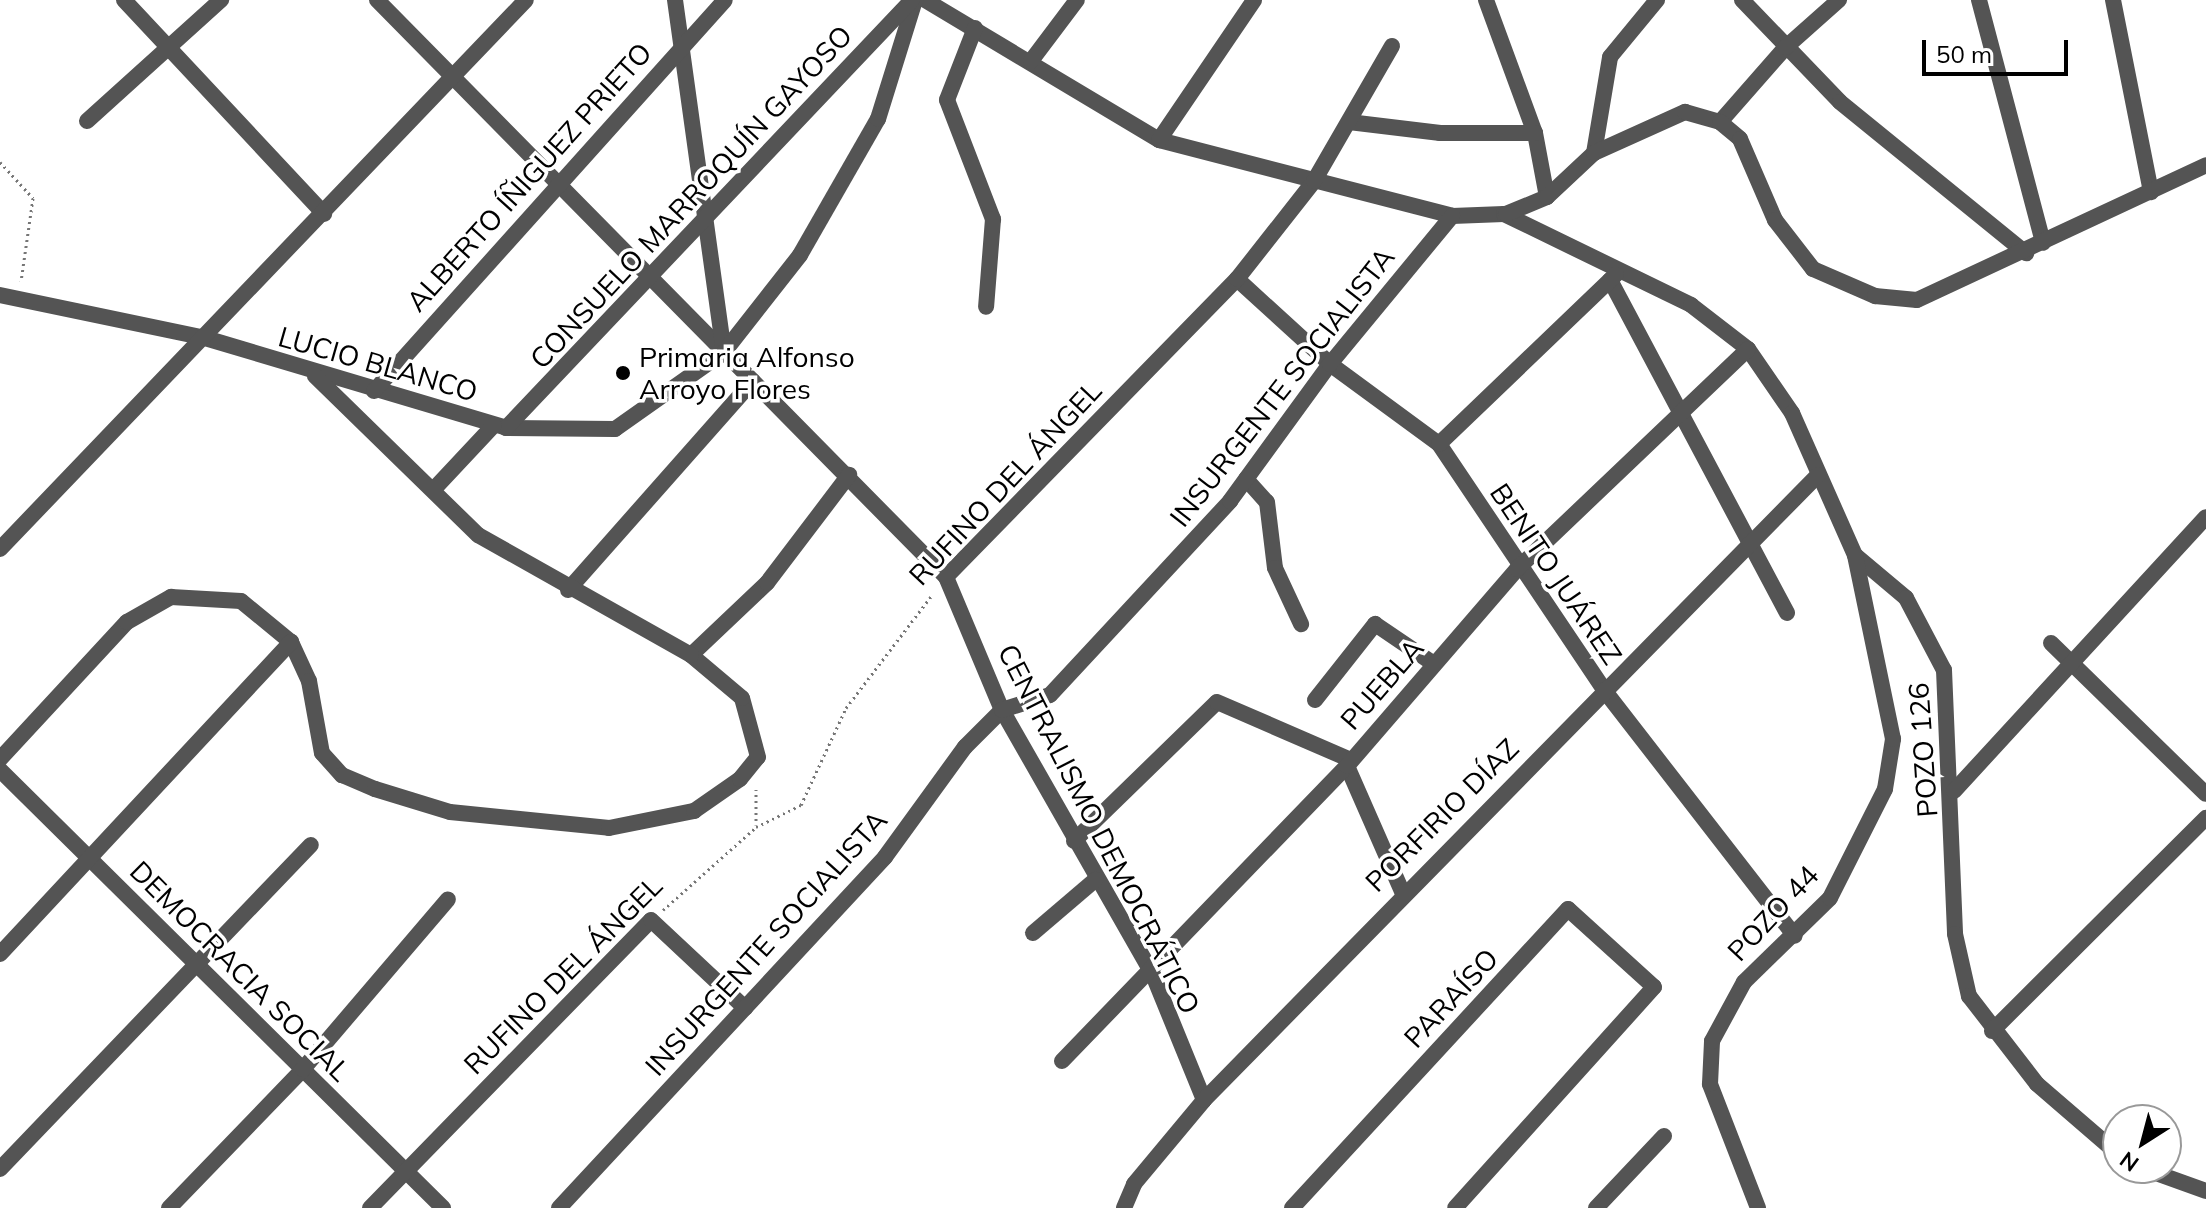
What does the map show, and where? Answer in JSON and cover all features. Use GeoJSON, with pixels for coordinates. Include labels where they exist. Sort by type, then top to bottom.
{"type":"FeatureCollection","features":[{"type":"Feature","properties":{"kind":"street"},"geometry":{"type":"LineString","coordinates":[[124,0],[324,214]]}},
{"type":"Feature","properties":{"kind":"street"},"geometry":{"type":"LineString","coordinates":[[87,121],[221,0]]}},
{"type":"Feature","properties":{"kind":"street","name":"CENTRALISMO DEMOCRÁTICO"},"geometry":{"type":"LineString","coordinates":[[377,0],[552,185],[849,475],[946,577],[1002,710],[1095,880],[1153,975],[1204,1100]]}},
{"type":"Feature","properties":{"kind":"street"},"geometry":{"type":"LineString","coordinates":[[0,549],[526,0]]}},
{"type":"Feature","properties":{"kind":"street"},"geometry":{"type":"LineString","coordinates":[[675,0],[724,352]]}},
{"type":"Feature","properties":{"kind":"street","name":"ALBERTO ÍÑIGUEZ PRIETO"},"geometry":{"type":"LineString","coordinates":[[374,391],[552,185],[725,0]]}},
{"type":"Feature","properties":{"kind":"street","name":"CONSUELO MARROQUÍN GAYOSO"},"geometry":{"type":"LineString","coordinates":[[435,488],[707,223],[914,0]]}},
{"type":"Feature","properties":{"kind":"street","name":"LUCIO BLANCO"},"geometry":{"type":"LineString","coordinates":[[0,295],[205,338],[315,376],[500,426],[615,429],[724,352],[800,255],[878,119],[914,0]]}},
{"type":"Feature","properties":{"kind":"street"},"geometry":{"type":"LineString","coordinates":[[925,0],[1159,140],[1452,216],[1504,214],[1547,197],[1594,153],[1685,112],[1720,122],[1740,139],[1775,220],[1813,269],[1875,296],[1917,300],[2026,253],[2206,165]]}},
{"type":"Feature","properties":{"kind":"street"},"geometry":{"type":"LineString","coordinates":[[1031,61],[1077,0]]}},
{"type":"Feature","properties":{"kind":"street"},"geometry":{"type":"LineString","coordinates":[[1159,140],[1254,0]]}},
{"type":"Feature","properties":{"kind":"street"},"geometry":{"type":"LineString","coordinates":[[1486,0],[1535,133],[1547,197]]}},
{"type":"Feature","properties":{"kind":"street"},"geometry":{"type":"LineString","coordinates":[[1594,153],[1610,57],[1657,0]]}},
{"type":"Feature","properties":{"kind":"street"},"geometry":{"type":"LineString","coordinates":[[1742,0],[1840,102],[2026,253]]}},
{"type":"Feature","properties":{"kind":"street"},"geometry":{"type":"LineString","coordinates":[[1979,0],[2043,243]]}},
{"type":"Feature","properties":{"kind":"street"},"geometry":{"type":"LineString","coordinates":[[2114,1],[2133,112],[2151,192]]}},
{"type":"Feature","properties":{"kind":"street"},"geometry":{"type":"LineString","coordinates":[[1720,122],[1786,47],[1833,2]]}},
{"type":"Feature","properties":{"kind":"street"},"geometry":{"type":"LineString","coordinates":[[975,28],[947,100],[993,219],[986,307]]}},
{"type":"Feature","properties":{"kind":"street","name":"RUFINO DEL ÁNGEL"},"geometry":{"type":"LineString","coordinates":[[946,577],[1237,279],[1314,181],[1392,46]]}},
{"type":"Feature","properties":{"kind":"street"},"geometry":{"type":"LineString","coordinates":[[1349,122],[1440,133],[1535,133]]}},
{"type":"Feature","properties":{"kind":"street","name":"POZO 126"},"geometry":{"type":"LineString","coordinates":[[1504,214],[1614,276],[1691,305],[1748,349],[1792,413],[1855,555],[1906,598],[1931,634],[1944,670],[1954,791],[1955,934],[1969,996],[1992,1031],[2037,1084],[2102,1140]]}},
{"type":"Feature","properties":{"kind":"street","name":"INSURGENTE SOCIALISTA"},"geometry":{"type":"LineString","coordinates":[[559,1208],[885,857],[965,747],[1002,710],[1050,695],[1246,479],[1330,364],[1452,216]]}},
{"type":"Feature","properties":{"kind":"street"},"geometry":{"type":"LineString","coordinates":[[1439,444],[1614,276],[1680,411],[1787,613]]}},
{"type":"Feature","properties":{"kind":"street","name":"BENITO JUÁREZ"},"geometry":{"type":"LineString","coordinates":[[1237,279],[1330,364],[1439,444],[1517,569],[1604,690],[1795,936]]}},
{"type":"Feature","properties":{"kind":"street","name":"PUEBLA"},"geometry":{"type":"LineString","coordinates":[[1062,1061],[1153,975],[1349,763],[1517,569],[1748,349]]}},
{"type":"Feature","properties":{"kind":"street"},"geometry":{"type":"LineString","coordinates":[[0,759],[127,622],[171,597],[241,601],[291,642],[309,681],[322,753],[342,775],[450,812],[609,828],[694,811],[758,757],[742,698],[691,655],[568,590],[478,535],[435,488],[315,376]]}},
{"type":"Feature","properties":{"kind":"street"},"geometry":{"type":"LineString","coordinates":[[568,590],[753,381]]}},
{"type":"Feature","properties":{"kind":"street"},"geometry":{"type":"LineString","coordinates":[[691,655],[767,583],[849,475]]}},
{"type":"Feature","properties":{"kind":"street","name":"PORFIRIO DÍAZ"},"geometry":{"type":"LineString","coordinates":[[1124,1208],[1134,1184],[1204,1100],[1402,891],[1604,690],[1748,539],[1818,475]]}},
{"type":"Feature","properties":{"kind":"street"},"geometry":{"type":"LineString","coordinates":[[1246,479],[1267,502],[1275,568],[1301,624]]}},
{"type":"Feature","properties":{"kind":"street"},"geometry":{"type":"LineString","coordinates":[[1954,791],[2206,517]]}},
{"type":"Feature","properties":{"kind":"street","name":"POZO 44"},"geometry":{"type":"LineString","coordinates":[[1758,1208],[1710,1084],[1712,1041],[1744,982],[1795,936],[1830,898],[1861,845],[1885,789],[1893,739],[1855,555]]}},
{"type":"Feature","properties":{"kind":"street"},"geometry":{"type":"LineString","coordinates":[[1315,700],[1375,624],[1434,664]]}},
{"type":"Feature","properties":{"kind":"street"},"geometry":{"type":"LineString","coordinates":[[0,954],[291,642]]}},
{"type":"Feature","properties":{"kind":"street"},"geometry":{"type":"LineString","coordinates":[[2051,643],[2206,794]]}},
{"type":"Feature","properties":{"kind":"street"},"geometry":{"type":"LineString","coordinates":[[1074,841],[1217,702],[1349,763],[1402,891]]}},
{"type":"Feature","properties":{"kind":"street","name":"DEMOCRACIA SOCIAL"},"geometry":{"type":"LineString","coordinates":[[0,770],[443,1208]]}},
{"type":"Feature","properties":{"kind":"street"},"geometry":{"type":"LineString","coordinates":[[1992,1031],[2206,818]]}},
{"type":"Feature","properties":{"kind":"street"},"geometry":{"type":"LineString","coordinates":[[0,1169],[311,845]]}},
{"type":"Feature","properties":{"kind":"street"},"geometry":{"type":"LineString","coordinates":[[1033,933],[1095,880]]}},
{"type":"Feature","properties":{"kind":"street"},"geometry":{"type":"LineString","coordinates":[[169,1208],[303,1069],[448,899]]}},
{"type":"Feature","properties":{"kind":"street","name":"PARAÍSO"},"geometry":{"type":"LineString","coordinates":[[1292,1208],[1568,909],[1654,987],[1455,1208]]}},
{"type":"Feature","properties":{"kind":"street"},"geometry":{"type":"LineString","coordinates":[[651,920],[745,1008]]}},
{"type":"Feature","properties":{"kind":"street","name":"RUFINO DEL ÁNGEL"},"geometry":{"type":"LineString","coordinates":[[370,1208],[651,920]]}},
{"type":"Feature","properties":{"kind":"street"},"geometry":{"type":"LineString","coordinates":[[1596,1208],[1664,1136]]}},
{"type":"Feature","properties":{"kind":"street"},"geometry":{"type":"LineString","coordinates":[[2182,1182],[2206,1191]]}},
{"type":"Feature","properties":{"kind":"path"},"geometry":{"type":"LineString","coordinates":[[0,162],[33,198],[19,297]]}},
{"type":"Feature","properties":{"kind":"path","name":"RUFINO DEL ÁNGEL"},"geometry":{"type":"LineString","coordinates":[[651,920],[756,827],[801,805],[846,708],[946,577]]}},
{"type":"Feature","properties":{"kind":"path"},"geometry":{"type":"LineString","coordinates":[[756,827],[758,757]]}},
{"type":"Feature","properties":{"kind":"place","name":"Primaria Alfonso Arroyo Flores"},"geometry":{"type":"Point","coordinates":[623,373]}}]}
